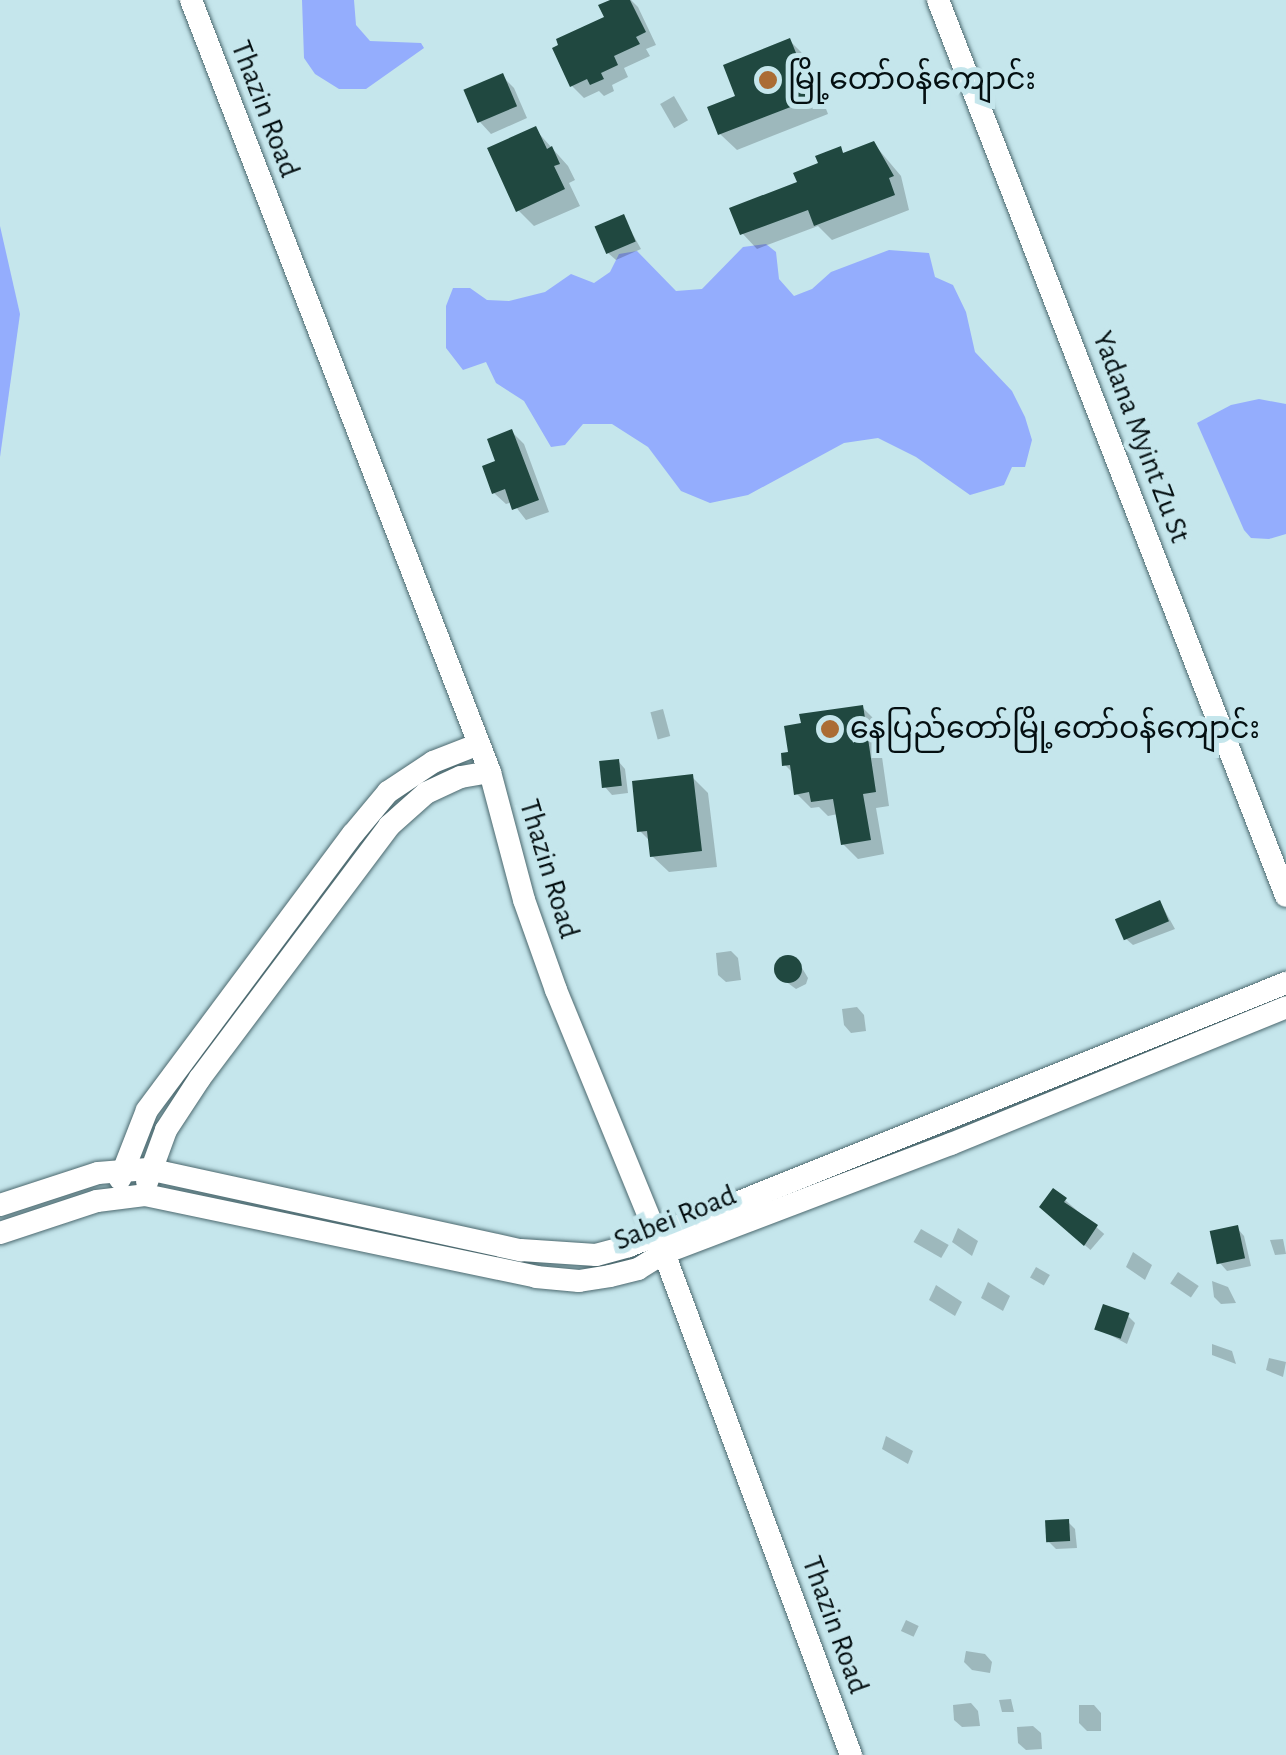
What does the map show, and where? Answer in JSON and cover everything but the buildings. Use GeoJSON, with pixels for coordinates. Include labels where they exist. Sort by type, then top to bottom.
{"type":"FeatureCollection","features":[{"type":"Feature","properties":{"kind":"street","name":"Thazin Road"},"geometry":{"type":"LineString","coordinates":[[191,0],[490,772],[524,900],[556,990],[660,1242],[851,1755]]}},
{"type":"Feature","properties":{"kind":"street","name":"Yadana Myint Zu St"},"geometry":{"type":"LineString","coordinates":[[938,0],[1286,896]]}},
{"type":"Feature","properties":{"kind":"street"},"geometry":{"type":"LineString","coordinates":[[118,1198],[121,1168],[147,1110],[388,792],[434,762],[479,744]]}},
{"type":"Feature","properties":{"kind":"street"},"geometry":{"type":"LineString","coordinates":[[145,1195],[148,1169],[166,1130],[200,1078],[389,826],[426,793],[461,777],[490,772]]}},
{"type":"Feature","properties":{"kind":"street","name":"Sabei Road"},"geometry":{"type":"LineString","coordinates":[[0,1232],[53,1213],[145,1195],[536,1277],[579,1280],[610,1276],[638,1269],[660,1242],[1286,984]]}},
{"type":"Feature","properties":{"kind":"street","name":"Sabei Road"},"geometry":{"type":"LineString","coordinates":[[0,1205],[121,1168],[148,1169],[562,1255],[596,1255],[660,1242],[950,1144],[1286,1007]]}},
{"type":"Feature","properties":{"kind":"water"},"geometry":{"type":"Polygon","coordinates":[[[302,0],[354,0],[356,25],[370,41],[421,43],[424,48],[366,89],[339,89],[315,74],[304,58],[302,0]]]}},
{"type":"Feature","properties":{"kind":"water"},"geometry":{"type":"Polygon","coordinates":[[[0,226],[20,314],[0,457],[0,226]]]}},
{"type":"Feature","properties":{"kind":"water"},"geometry":{"type":"Polygon","coordinates":[[[766,244],[776,252],[779,279],[794,296],[812,289],[831,272],[889,250],[929,253],[935,277],[953,285],[966,312],[975,352],[1012,391],[1025,417],[1032,440],[1025,467],[1012,467],[1004,485],[970,495],[916,457],[878,438],[844,443],[748,495],[710,503],[681,491],[648,447],[612,424],[583,424],[565,445],[551,447],[524,401],[496,383],[486,362],[463,370],[446,348],[446,306],[453,288],[470,288],[487,300],[509,301],[545,292],[571,274],[594,283],[610,272],[619,254],[637,251],[676,291],[702,289],[743,247],[766,244]]]}},
{"type":"Feature","properties":{"kind":"water"},"geometry":{"type":"Polygon","coordinates":[[[1259,399],[1286,404],[1286,534],[1269,539],[1251,538],[1244,530],[1197,423],[1231,405],[1259,399]]]}},
{"type":"Feature","properties":{"kind":"place","name":"မြို့တော်ဝန်ကျောင်း"},"geometry":{"type":"Point","coordinates":[768,80]}},
{"type":"Feature","properties":{"kind":"place","name":"နေပြည်တော်မြို့တော်ဝန်ကျောင်း"},"geometry":{"type":"Point","coordinates":[830,729]}}]}
